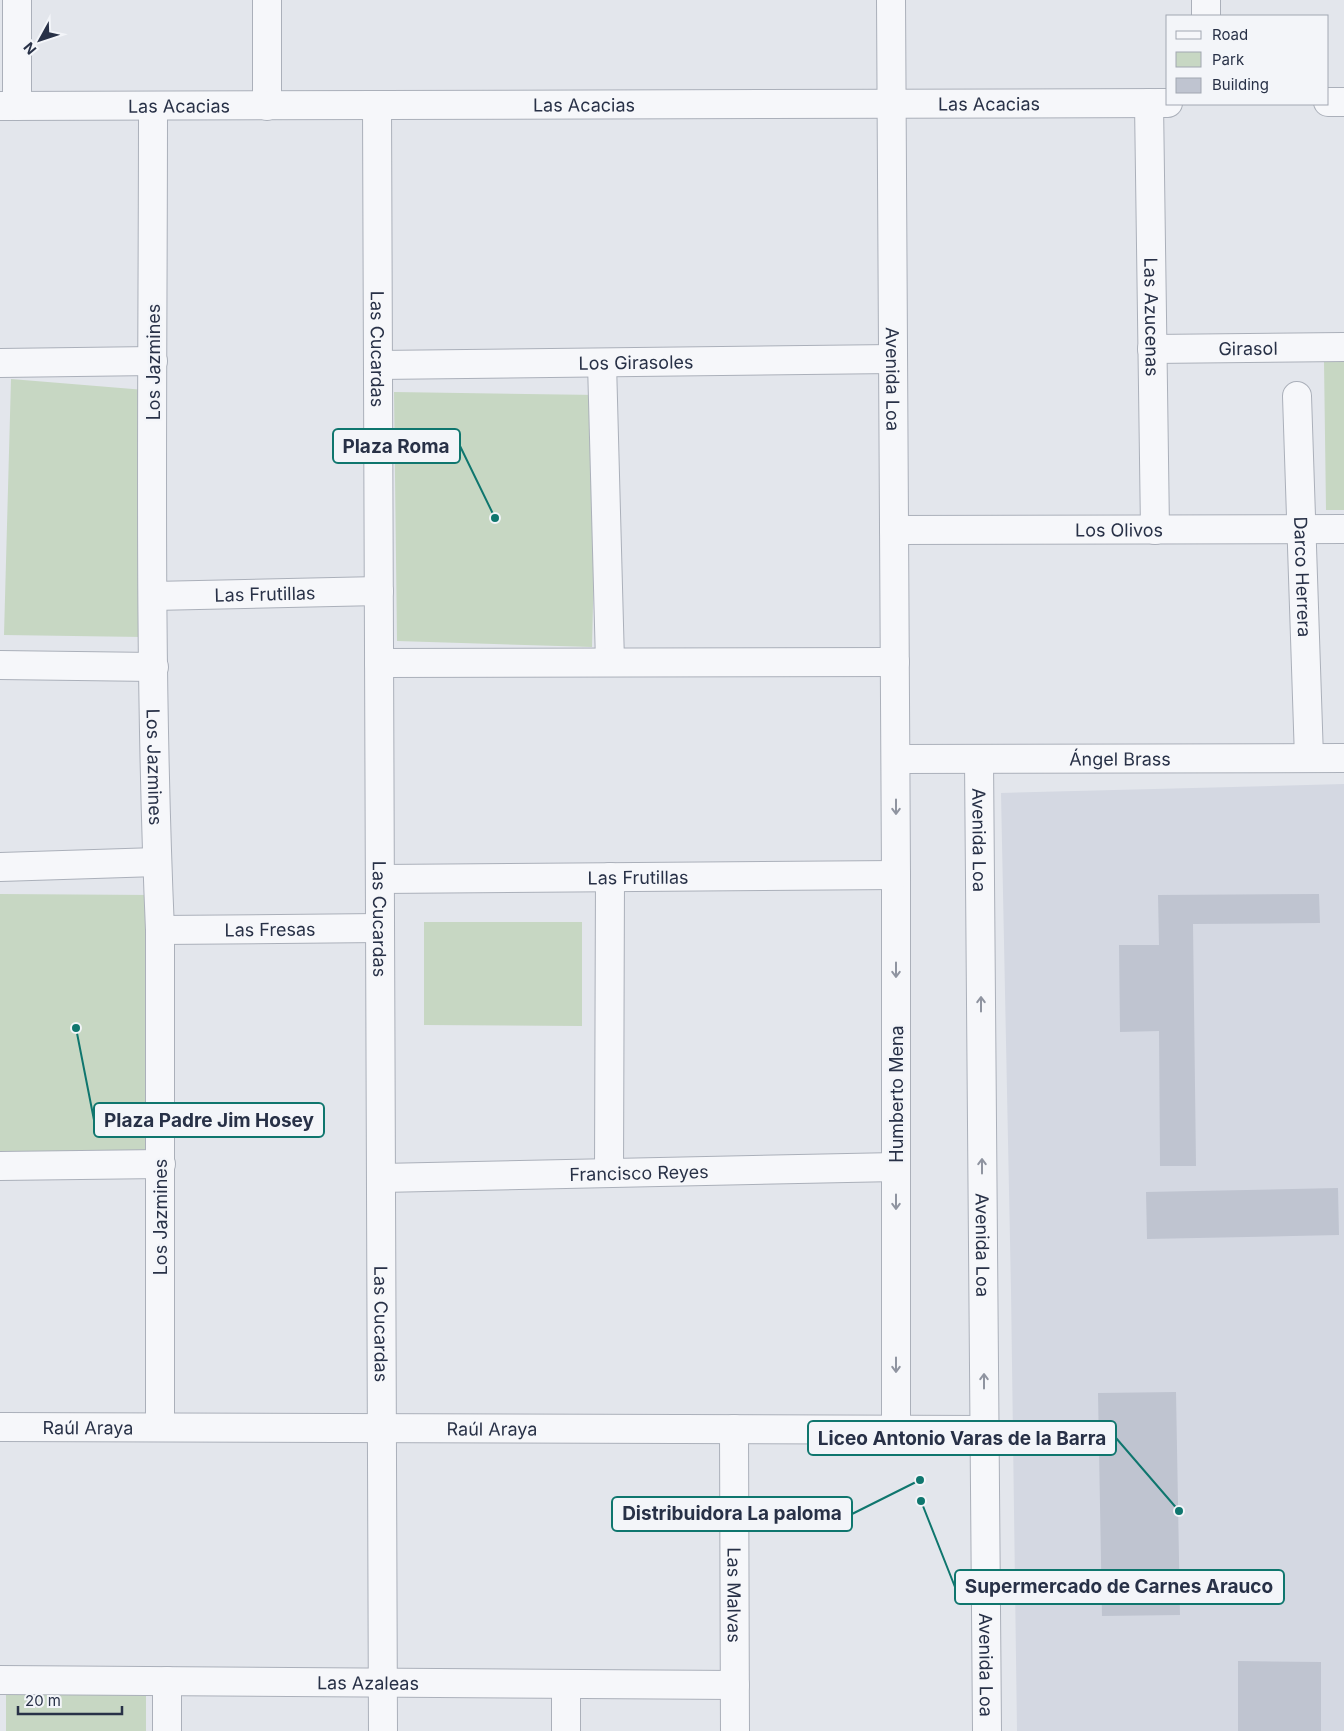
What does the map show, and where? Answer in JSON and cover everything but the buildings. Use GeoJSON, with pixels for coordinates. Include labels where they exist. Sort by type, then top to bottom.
{"type":"FeatureCollection","features":[{"type":"Feature","properties":{"kind":"street"},"geometry":{"type":"LineString","coordinates":[[8,106],[16,0]]}},
{"type":"Feature","properties":{"kind":"street"},"geometry":{"type":"LineString","coordinates":[[267,0],[267,106]]}},
{"type":"Feature","properties":{"kind":"street","name":"Avenida Loa"},"geometry":{"type":"LineString","coordinates":[[891,0],[896,759]]}},
{"type":"Feature","properties":{"kind":"street"},"geometry":{"type":"LineString","coordinates":[[1206,0],[1206,15]]}},
{"type":"Feature","properties":{"kind":"street"},"geometry":{"type":"LineString","coordinates":[[1329,102],[1344,102]]}},
{"type":"Feature","properties":{"kind":"street","name":"Las Acacias"},"geometry":{"type":"LineString","coordinates":[[8,106],[1158,103]]}},
{"type":"Feature","properties":{"kind":"street","name":"Las Azucenas"},"geometry":{"type":"LineString","coordinates":[[1155,530],[1152,349],[1158,103]]}},
{"type":"Feature","properties":{"kind":"street","name":"Los Jazmines"},"geometry":{"type":"LineString","coordinates":[[153,106],[153,596],[157,862],[160,930],[160,1427]]}},
{"type":"Feature","properties":{"kind":"street","name":"Las Cucardas"},"geometry":{"type":"LineString","coordinates":[[377,106],[383,1731]]}},
{"type":"Feature","properties":{"kind":"street","name":"Girasol"},"geometry":{"type":"LineString","coordinates":[[1152,349],[1344,347]]}},
{"type":"Feature","properties":{"kind":"street","name":"Los Girasoles"},"geometry":{"type":"LineString","coordinates":[[378,365],[893,359]]}},
{"type":"Feature","properties":{"kind":"street"},"geometry":{"type":"LineString","coordinates":[[0,362],[153,361]]}},
{"type":"Feature","properties":{"kind":"street"},"geometry":{"type":"LineString","coordinates":[[602,363],[610,662]]}},
{"type":"Feature","properties":{"kind":"street","name":"Darco Herrera"},"geometry":{"type":"LineString","coordinates":[[1297,396],[1309,758]]}},
{"type":"Feature","properties":{"kind":"street","name":"Los Olivos"},"geometry":{"type":"LineString","coordinates":[[894,530],[1344,529]]}},
{"type":"Feature","properties":{"kind":"street","name":"Las Frutillas"},"geometry":{"type":"LineString","coordinates":[[153,596],[379,591]]}},
{"type":"Feature","properties":{"kind":"street"},"geometry":{"type":"LineString","coordinates":[[379,663],[895,662]]}},
{"type":"Feature","properties":{"kind":"street"},"geometry":{"type":"LineString","coordinates":[[0,665],[154,667]]}},
{"type":"Feature","properties":{"kind":"street","name":"Ángel Brass"},"geometry":{"type":"LineString","coordinates":[[896,759],[1344,758]]}},
{"type":"Feature","properties":{"kind":"street","name":"Humberto Mena"},"geometry":{"type":"LineString","coordinates":[[896,759],[896,1430]]}},
{"type":"Feature","properties":{"kind":"street","name":"Avenida Loa"},"geometry":{"type":"LineString","coordinates":[[979,760],[987,1731]]}},
{"type":"Feature","properties":{"kind":"street"},"geometry":{"type":"LineString","coordinates":[[0,867],[157,862]]}},
{"type":"Feature","properties":{"kind":"street","name":"Las Frutillas"},"geometry":{"type":"LineString","coordinates":[[380,879],[896,875]]}},
{"type":"Feature","properties":{"kind":"street"},"geometry":{"type":"LineString","coordinates":[[609,1173],[610,877]]}},
{"type":"Feature","properties":{"kind":"street","name":"Las Fresas"},"geometry":{"type":"LineString","coordinates":[[160,930],[380,928]]}},
{"type":"Feature","properties":{"kind":"street"},"geometry":{"type":"LineString","coordinates":[[0,1166],[161,1164]]}},
{"type":"Feature","properties":{"kind":"street","name":"Francisco Reyes"},"geometry":{"type":"LineString","coordinates":[[381,1178],[896,1167]]}},
{"type":"Feature","properties":{"kind":"street","name":"Raúl Araya"},"geometry":{"type":"LineString","coordinates":[[0,1426],[984,1430]]}},
{"type":"Feature","properties":{"kind":"street","name":"Las Malvas"},"geometry":{"type":"LineString","coordinates":[[734,1429],[735,1731]]}},
{"type":"Feature","properties":{"kind":"street","name":"Las Azaleas"},"geometry":{"type":"LineString","coordinates":[[0,1680],[735,1685]]}},
{"type":"Feature","properties":{"kind":"street"},"geometry":{"type":"LineString","coordinates":[[167,1681],[167,1731]]}},
{"type":"Feature","properties":{"kind":"street"},"geometry":{"type":"LineString","coordinates":[[566,1684],[566,1731]]}},
{"type":"Feature","properties":{"kind":"shaded area"},"geometry":{"type":"Polygon","coordinates":[[[1344,784],[1344,1731],[1017,1731],[1011,1290],[1001,793],[1344,784]]]}},
{"type":"Feature","properties":{"kind":"green space"},"geometry":{"type":"Polygon","coordinates":[[[1324,362],[1344,362],[1344,510],[1326,510],[1324,362]]]}},
{"type":"Feature","properties":{"kind":"green space"},"geometry":{"type":"Polygon","coordinates":[[[11,379],[145,390],[143,637],[4,635],[11,379]]]}},
{"type":"Feature","properties":{"kind":"green space"},"geometry":{"type":"Polygon","coordinates":[[[394,392],[598,395],[592,647],[397,641],[394,392]]]}},
{"type":"Feature","properties":{"kind":"green space"},"geometry":{"type":"Polygon","coordinates":[[[0,894],[152,895],[152,1161],[0,1160],[0,894]]]}},
{"type":"Feature","properties":{"kind":"green space"},"geometry":{"type":"Polygon","coordinates":[[[424,922],[582,922],[582,1026],[424,1025],[424,922]]]}},
{"type":"Feature","properties":{"kind":"green space"},"geometry":{"type":"Polygon","coordinates":[[[146,1688],[146,1731],[6,1731],[6,1694],[146,1688]]]}},
{"type":"Feature","properties":{"kind":"place","name":"Plaza Roma"},"geometry":{"type":"Point","coordinates":[495,518]}},
{"type":"Feature","properties":{"kind":"place","name":"Plaza Padre Jim Hosey"},"geometry":{"type":"Point","coordinates":[76,1028]}},
{"type":"Feature","properties":{"kind":"place","name":"Distribuidora La paloma"},"geometry":{"type":"Point","coordinates":[920,1480]}},
{"type":"Feature","properties":{"kind":"place","name":"Supermercado de Carnes Arauco"},"geometry":{"type":"Point","coordinates":[921,1501]}},
{"type":"Feature","properties":{"kind":"place","name":"Liceo Antonio Varas de la Barra"},"geometry":{"type":"Point","coordinates":[1179,1511]}}]}
